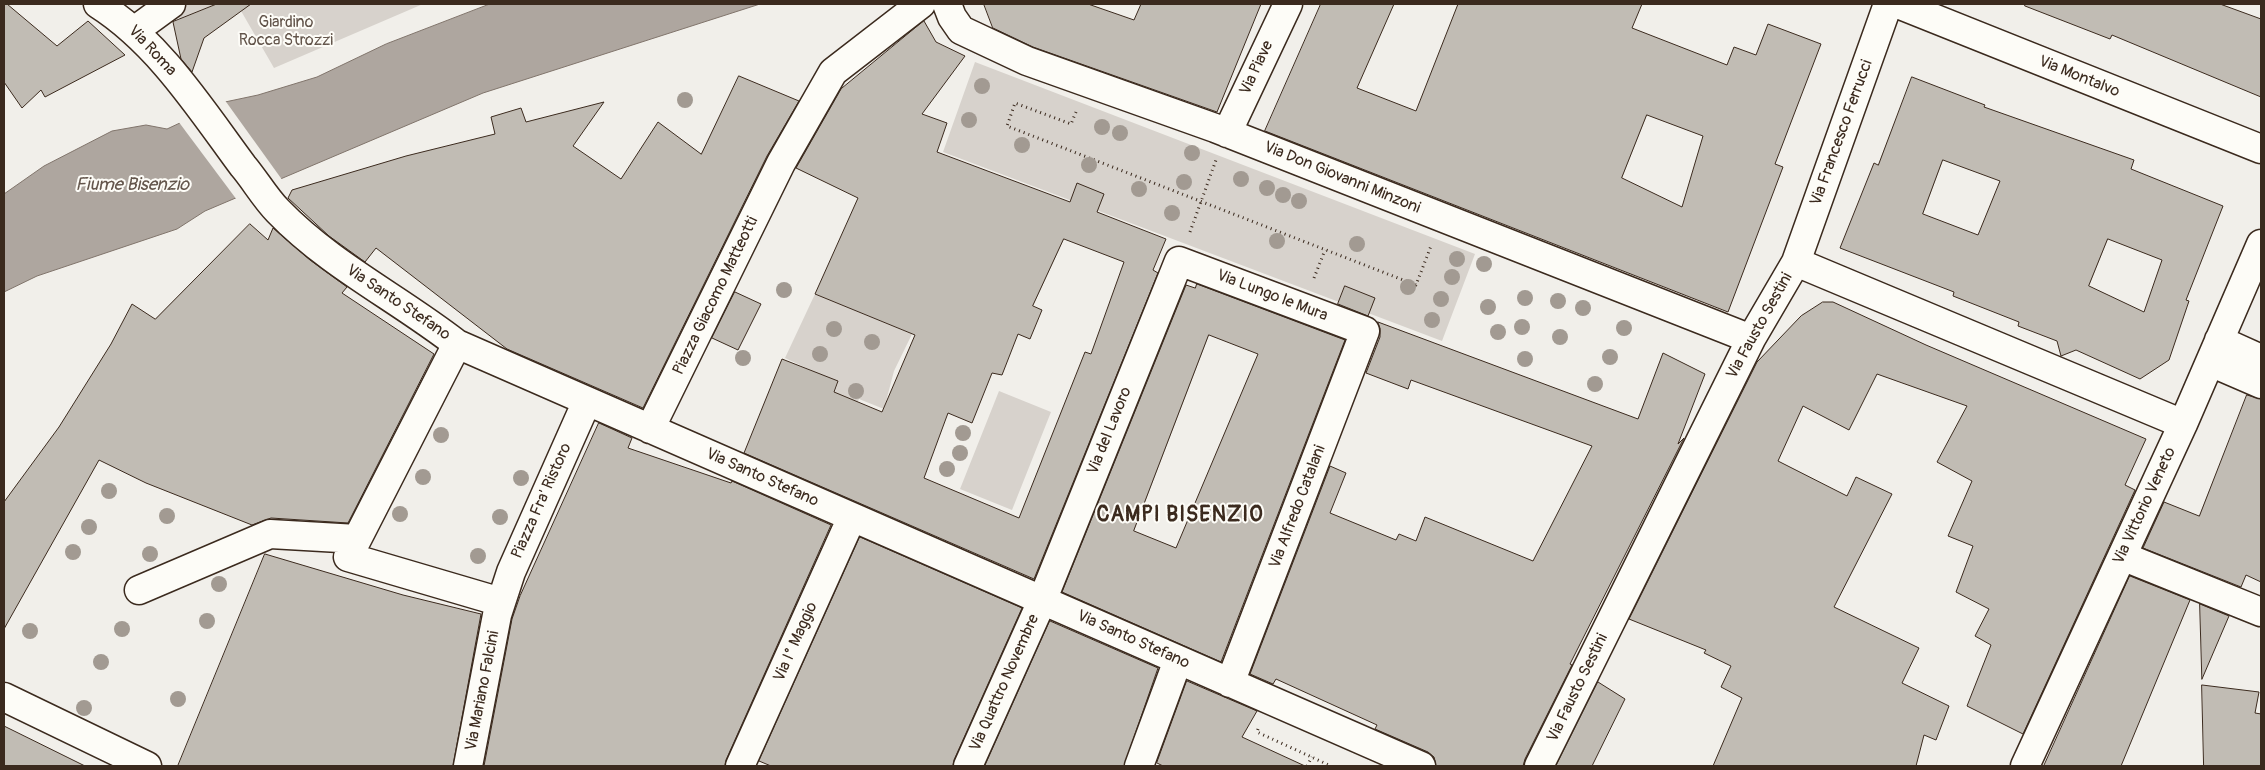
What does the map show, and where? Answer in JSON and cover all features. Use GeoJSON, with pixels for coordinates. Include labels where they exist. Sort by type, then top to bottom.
{"type":"FeatureCollection","features":[{"type":"Feature","properties":{"kind":"street","name":"Via Roma"},"geometry":{"type":"LineString","coordinates":[[98,4],[120,18],[134,30],[180,81]]}},
{"type":"Feature","properties":{"kind":"street"},"geometry":{"type":"LineString","coordinates":[[134,30],[171,4]]}},
{"type":"Feature","properties":{"kind":"street","name":"Piazza Giacomo Matteotti"},"geometry":{"type":"LineString","coordinates":[[650,429],[781,164],[833,72],[920,4]]}},
{"type":"Feature","properties":{"kind":"street","name":"Via Don Giovanni Minzoni"},"geometry":{"type":"LineString","coordinates":[[947,4],[952,17],[961,30],[1019,57],[1227,132],[1751,338]]}},
{"type":"Feature","properties":{"kind":"street","name":"Via Piave"},"geometry":{"type":"LineString","coordinates":[[1227,132],[1288,4]]}},
{"type":"Feature","properties":{"kind":"street","name":"Via Francesco Ferrucci"},"geometry":{"type":"LineString","coordinates":[[1796,262],[1888,4]]}},
{"type":"Feature","properties":{"kind":"street","name":"Via Montalvo"},"geometry":{"type":"LineString","coordinates":[[1898,4],[2261,149]]}},
{"type":"Feature","properties":{"kind":"street","name":"Via Santo Stefano"},"geometry":{"type":"LineString","coordinates":[[180,81],[277,210],[335,261],[456,344],[1421,766]]}},
{"type":"Feature","properties":{"kind":"street","name":"Via Vittorio Veneto"},"geometry":{"type":"LineString","coordinates":[[2025,766],[2182,424],[2261,244]]}},
{"type":"Feature","properties":{"kind":"street","name":"Via Lungo le Mura"},"geometry":{"type":"LineString","coordinates":[[1183,249],[1364,331]]}},
{"type":"Feature","properties":{"kind":"street","name":"Via del Lavoro"},"geometry":{"type":"LineString","coordinates":[[1042,600],[1183,249]]}},
{"type":"Feature","properties":{"kind":"street","name":"Via Fausto Sestini"},"geometry":{"type":"LineString","coordinates":[[1539,766],[1751,338],[1796,262],[2182,424]]}},
{"type":"Feature","properties":{"kind":"street","name":"Via Alfredo Catalani"},"geometry":{"type":"LineString","coordinates":[[1230,682],[1364,331]]}},
{"type":"Feature","properties":{"kind":"street"},"geometry":{"type":"LineString","coordinates":[[456,344],[348,557],[499,609]]}},
{"type":"Feature","properties":{"kind":"street"},"geometry":{"type":"LineString","coordinates":[[2214,351],[2261,359]]}},
{"type":"Feature","properties":{"kind":"street"},"geometry":{"type":"LineString","coordinates":[[2214,351],[2261,384]]}},
{"type":"Feature","properties":{"kind":"street","name":"Piazza Fra' Ristoro"},"geometry":{"type":"LineString","coordinates":[[499,609],[511,572],[587,401]]}},
{"type":"Feature","properties":{"kind":"street","name":"Via I° Maggio"},"geometry":{"type":"LineString","coordinates":[[740,766],[852,517]]}},
{"type":"Feature","properties":{"kind":"street"},"geometry":{"type":"LineString","coordinates":[[139,590],[270,534],[357,539]]}},
{"type":"Feature","properties":{"kind":"street"},"geometry":{"type":"LineString","coordinates":[[2122,556],[2261,612]]}},
{"type":"Feature","properties":{"kind":"street","name":"Via Quattro Novembre"},"geometry":{"type":"LineString","coordinates":[[968,766],[1042,600]]}},
{"type":"Feature","properties":{"kind":"street","name":"Via Mariano Falcini"},"geometry":{"type":"LineString","coordinates":[[468,766],[499,609]]}},
{"type":"Feature","properties":{"kind":"street"},"geometry":{"type":"LineString","coordinates":[[1139,766],[1178,660]]}},
{"type":"Feature","properties":{"kind":"street"},"geometry":{"type":"LineString","coordinates":[[4,697],[147,766]]}},
{"type":"Feature","properties":{"kind":"path"},"geometry":{"type":"LineString","coordinates":[[1076,109],[1071,124],[1015,103],[1007,126],[1416,285],[1434,238]]}},
{"type":"Feature","properties":{"kind":"path"},"geometry":{"type":"LineString","coordinates":[[1183,249],[1227,132]]}},
{"type":"Feature","properties":{"kind":"path"},"geometry":{"type":"LineString","coordinates":[[1257,732],[1331,766]]}},
{"type":"Feature","properties":{"kind":"path"},"geometry":{"type":"LineString","coordinates":[[1308,766],[1312,757]]}},
{"type":"Feature","properties":{"kind":"green space"},"geometry":{"type":"Polygon","coordinates":[[[158,4],[216,4],[180,20],[176,14],[158,4]]]}},
{"type":"Feature","properties":{"kind":"green space","name":"Giardino Rocca Strozzi"},"geometry":{"type":"Polygon","coordinates":[[[237,4],[423,4],[274,68],[237,4]]]}},
{"type":"Feature","properties":{"kind":"green space"},"geometry":{"type":"Polygon","coordinates":[[[975,62],[1475,254],[1442,341],[943,152],[975,62]]]}},
{"type":"Feature","properties":{"kind":"green space"},"geometry":{"type":"Polygon","coordinates":[[[815,294],[912,334],[894,371],[884,409],[859,399],[846,429],[825,420],[838,383],[785,358],[815,294]]]}},
{"type":"Feature","properties":{"kind":"green space"},"geometry":{"type":"Polygon","coordinates":[[[999,391],[1051,412],[1012,510],[960,489],[999,391]]]}},
{"type":"Feature","properties":{"kind":"water","name":"Fiume Bisenzio"},"geometry":{"type":"Polygon","coordinates":[[[490,4],[760,4],[483,93],[205,211],[177,229],[37,276],[4,292],[4,194],[44,166],[112,131],[146,125],[167,129],[225,102],[258,95],[317,77],[386,44],[490,4]]]}},
{"type":"Feature","properties":{"kind":"pier"},"geometry":{"type":"Polygon","coordinates":[[[224,99],[283,181],[237,200],[178,121],[224,99]]]}},
{"type":"Feature","properties":{"kind":"building"},"geometry":{"type":"Polygon","coordinates":[[[4,4],[7,4],[57,46],[88,21],[125,55],[45,97],[41,90],[22,108],[4,82],[4,4]]]}},
{"type":"Feature","properties":{"kind":"building"},"geometry":{"type":"Polygon","coordinates":[[[217,4],[251,4],[204,38],[192,72],[181,59],[173,22],[217,4]]]}},
{"type":"Feature","properties":{"kind":"building"},"geometry":{"type":"Polygon","coordinates":[[[984,4],[1088,4],[1134,20],[1141,4],[1261,4],[1217,112],[1033,47],[993,28],[984,4]]]}},
{"type":"Feature","properties":{"kind":"building"},"geometry":{"type":"Polygon","coordinates":[[[1321,4],[1394,4],[1357,88],[1416,111],[1458,4],[1642,4],[1632,28],[1727,65],[1734,47],[1756,55],[1768,24],[1821,44],[1775,164],[1783,167],[1728,312],[1265,131],[1321,4]],[[1647,115],[1622,178],[1682,207],[1703,136],[1647,115]]]}},
{"type":"Feature","properties":{"kind":"building"},"geometry":{"type":"Polygon","coordinates":[[[2025,4],[2220,4],[2261,19],[2261,97],[2112,35],[2110,39],[2025,6],[2025,4]]]}},
{"type":"Feature","properties":{"kind":"building"},"geometry":{"type":"Polygon","coordinates":[[[924,21],[936,42],[965,56],[922,114],[947,123],[937,152],[1070,202],[1077,183],[1104,194],[1097,212],[1166,239],[1153,270],[1158,273],[1034,579],[744,453],[782,359],[838,381],[834,392],[882,412],[915,335],[815,294],[858,198],[796,168],[841,89],[924,21]],[[1064,239],[1033,306],[1042,310],[1030,339],[1018,334],[1002,375],[992,373],[972,423],[948,413],[924,478],[1019,518],[1085,352],[1091,354],[1124,262],[1064,239]]]}},
{"type":"Feature","properties":{"kind":"building"},"geometry":{"type":"Polygon","coordinates":[[[739,76],[799,101],[767,156],[643,408],[507,349],[376,248],[365,262],[329,236],[288,198],[292,190],[406,156],[495,134],[491,117],[521,108],[526,122],[604,102],[573,146],[621,179],[658,122],[701,154],[739,76]]]}},
{"type":"Feature","properties":{"kind":"building"},"geometry":{"type":"Polygon","coordinates":[[[1912,77],[1985,105],[1984,107],[2134,160],[2131,169],[2223,206],[2186,300],[2189,301],[2169,360],[2140,379],[2076,350],[2061,356],[2057,341],[2018,326],[2019,322],[1953,296],[1954,292],[1840,248],[1874,163],[1878,165],[1912,77]],[[1943,160],[1923,214],[1978,235],[2000,181],[1943,160]],[[2108,239],[2089,286],[2144,312],[2162,260],[2108,239]]]}},
{"type":"Feature","properties":{"kind":"building"},"geometry":{"type":"Polygon","coordinates":[[[250,224],[268,240],[273,228],[310,260],[347,287],[342,293],[434,354],[348,523],[271,518],[252,525],[146,483],[99,460],[4,629],[4,502],[59,427],[111,344],[132,304],[155,319],[250,224]]]}},
{"type":"Feature","properties":{"kind":"building"},"geometry":{"type":"Polygon","coordinates":[[[1197,284],[1345,340],[1221,662],[1062,592],[1186,285],[1195,288],[1197,284]],[[1209,335],[1134,531],[1176,548],[1258,354],[1209,335]]]}},
{"type":"Feature","properties":{"kind":"building"},"geometry":{"type":"Polygon","coordinates":[[[1345,286],[1375,298],[1368,316],[1338,304],[1345,286]]]}},
{"type":"Feature","properties":{"kind":"building"},"geometry":{"type":"Polygon","coordinates":[[[735,292],[761,304],[738,350],[712,338],[735,292]]]}},
{"type":"Feature","properties":{"kind":"building"},"geometry":{"type":"Polygon","coordinates":[[[1823,302],[1833,302],[1926,345],[2146,439],[2125,485],[2135,490],[2023,734],[1967,706],[1991,645],[1975,636],[1989,609],[1956,592],[1973,546],[1948,536],[1972,481],[1937,462],[1967,406],[1877,374],[1849,430],[1803,406],[1778,461],[1847,496],[1856,477],[1892,494],[1834,607],[1919,648],[1902,683],[1949,706],[1936,740],[1924,735],[1916,766],[1713,766],[1742,698],[1721,687],[1731,666],[1704,653],[1706,650],[1629,619],[1757,362],[1801,316],[1823,302]]]}},
{"type":"Feature","properties":{"kind":"building"},"geometry":{"type":"Polygon","coordinates":[[[1378,322],[1638,419],[1663,353],[1705,374],[1678,444],[1684,438],[1570,664],[1572,665],[1523,766],[1436,766],[1434,757],[1428,752],[1375,729],[1377,725],[1276,679],[1273,684],[1250,674],[1330,466],[1346,473],[1330,513],[1396,540],[1399,534],[1416,541],[1425,517],[1533,561],[1592,446],[1411,380],[1408,389],[1366,373],[1380,337],[1378,322]]]}},
{"type":"Feature","properties":{"kind":"building"},"geometry":{"type":"Polygon","coordinates":[[[2247,395],[2261,399],[2261,582],[2246,575],[2241,587],[2143,548],[2164,502],[2199,516],[2247,395]]]}},
{"type":"Feature","properties":{"kind":"building"},"geometry":{"type":"Polygon","coordinates":[[[599,423],[632,438],[628,448],[731,483],[732,481],[831,525],[726,760],[725,766],[484,766],[512,619],[520,596],[599,423]]]}},
{"type":"Feature","properties":{"kind":"building"},"geometry":{"type":"Polygon","coordinates":[[[860,537],[1022,608],[953,766],[771,766],[759,761],[860,537]]]}},
{"type":"Feature","properties":{"kind":"building"},"geometry":{"type":"Polygon","coordinates":[[[265,554],[403,595],[481,614],[453,766],[178,766],[265,554]]]}},
{"type":"Feature","properties":{"kind":"building"},"geometry":{"type":"Polygon","coordinates":[[[2130,576],[2190,600],[2121,766],[2044,766],[2130,576]]]}},
{"type":"Feature","properties":{"kind":"building"},"geometry":{"type":"Polygon","coordinates":[[[2200,604],[2229,616],[2202,679],[2200,604]]]}},
{"type":"Feature","properties":{"kind":"building"},"geometry":{"type":"Polygon","coordinates":[[[1050,621],[1158,668],[1124,766],[985,766],[1050,621]]]}},
{"type":"Feature","properties":{"kind":"building"},"geometry":{"type":"Polygon","coordinates":[[[1187,681],[1257,711],[1242,737],[1305,766],[1163,766],[1157,763],[1187,681]]]}},
{"type":"Feature","properties":{"kind":"building"},"geometry":{"type":"Polygon","coordinates":[[[1598,682],[1625,699],[1592,766],[1556,766],[1598,682]]]}},
{"type":"Feature","properties":{"kind":"building"},"geometry":{"type":"Polygon","coordinates":[[[2202,685],[2259,692],[2255,713],[2261,714],[2261,766],[2204,766],[2202,685]]]}},
{"type":"Feature","properties":{"kind":"building"},"geometry":{"type":"Polygon","coordinates":[[[4,726],[85,766],[4,766],[4,726]]]}},
{"type":"Feature","properties":{"kind":"district","name":"CAMPI BISENZIO"},"geometry":{"type":"Point","coordinates":[1180,516]}}]}
